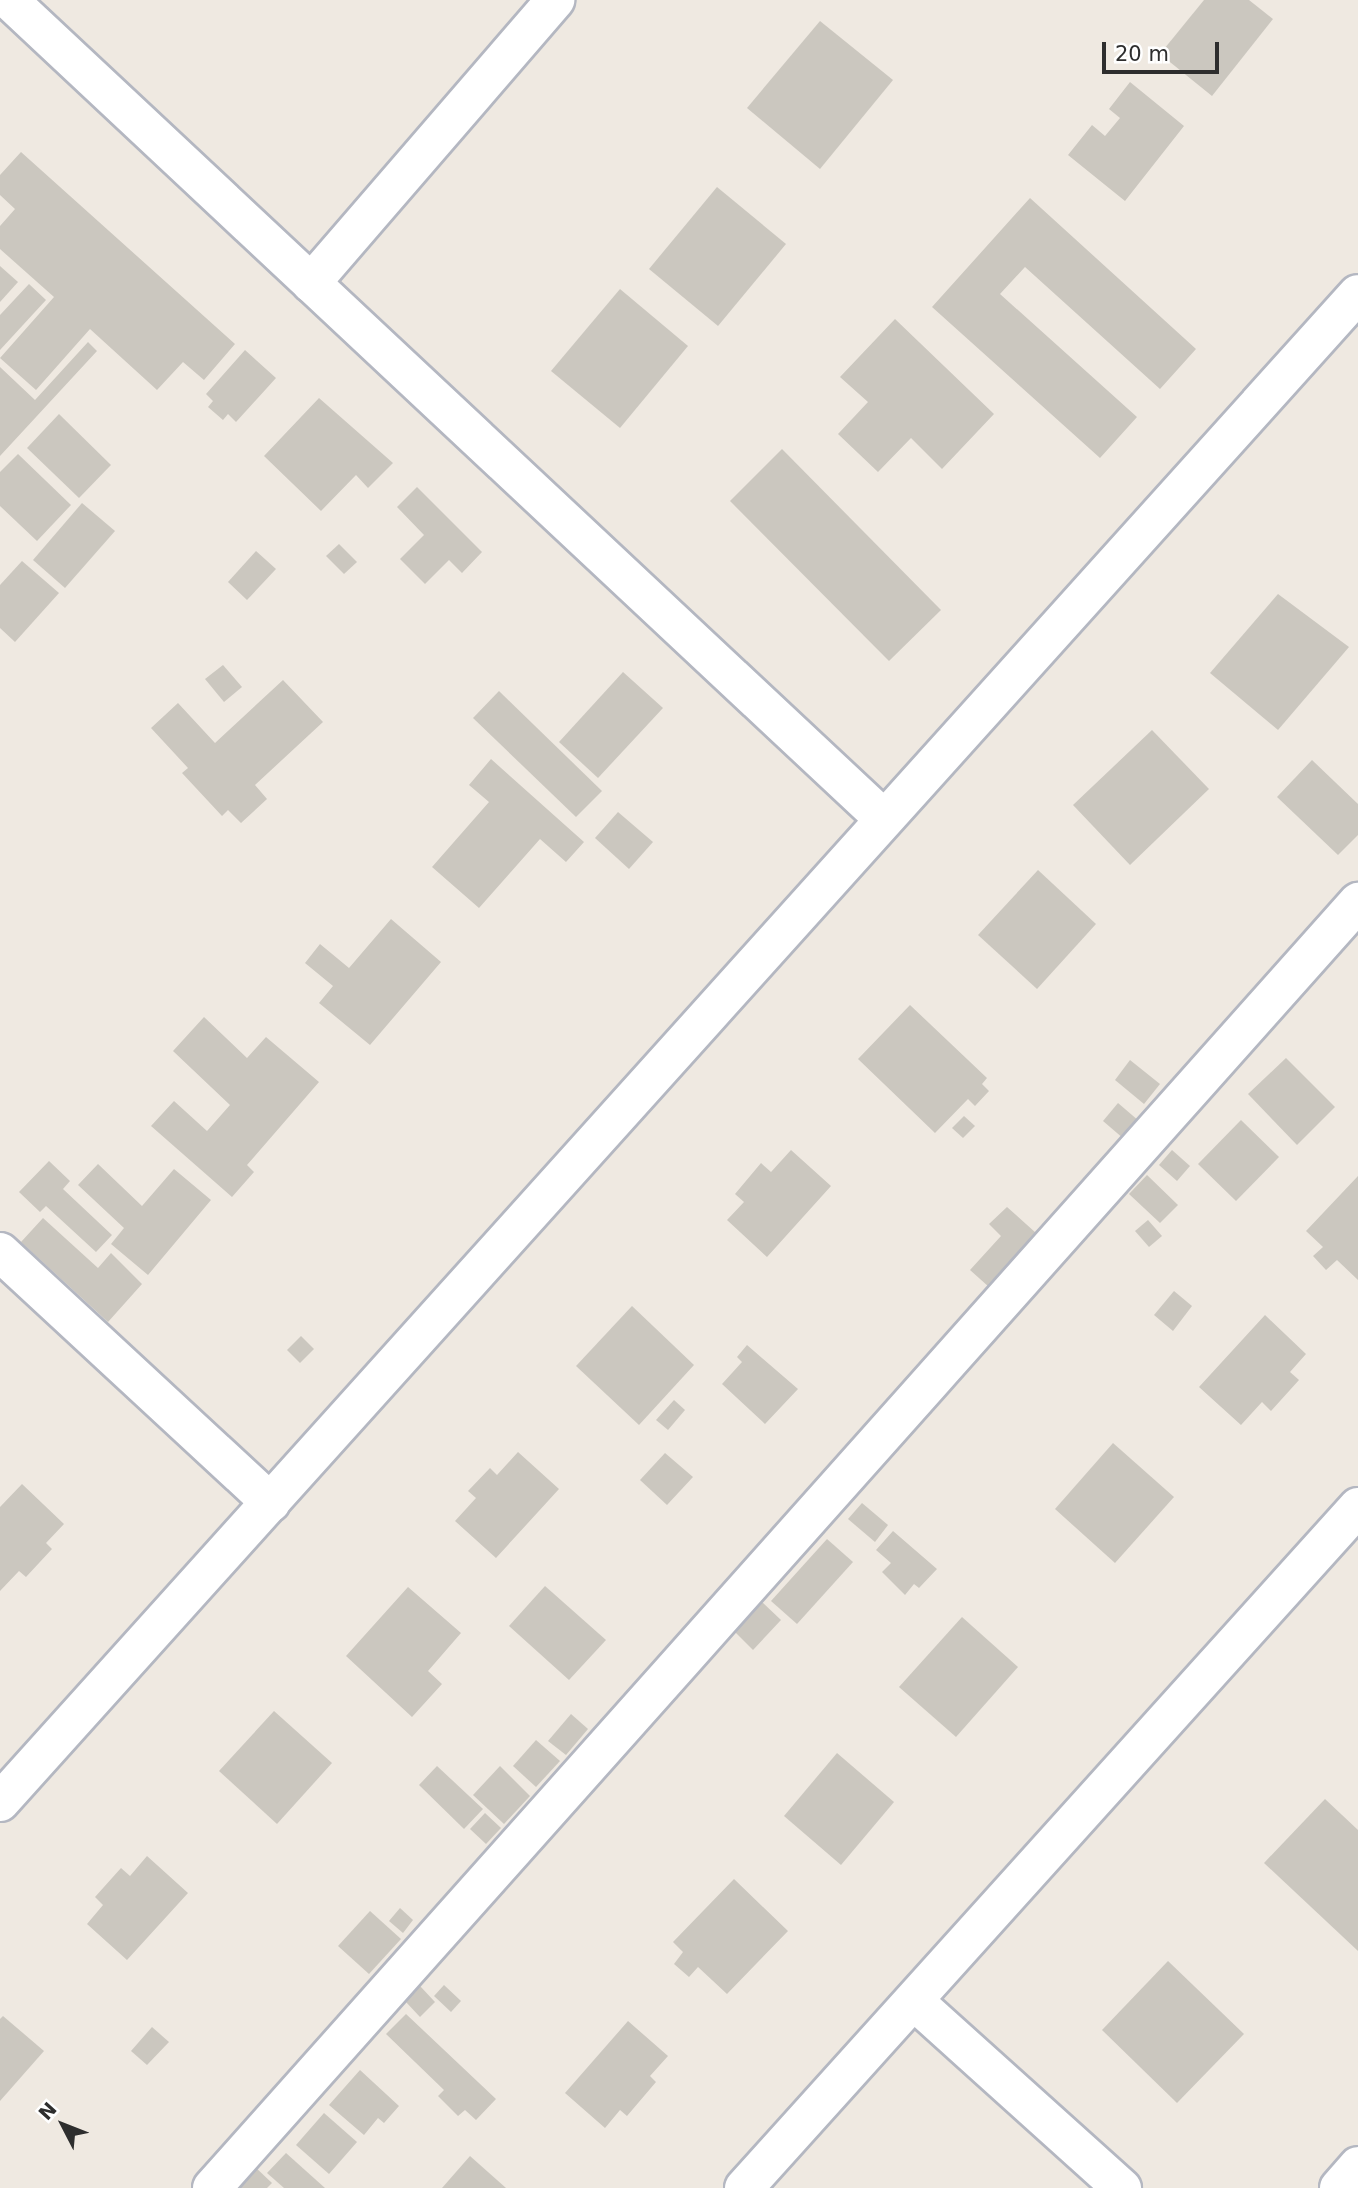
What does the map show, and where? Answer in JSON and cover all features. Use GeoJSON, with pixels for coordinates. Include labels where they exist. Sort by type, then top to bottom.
{"type":"FeatureCollection","features":[{"type":"Feature","properties":{"kind":"street"},"geometry":{"type":"LineString","coordinates":[[9,0],[884,819]]}},
{"type":"Feature","properties":{"kind":"street"},"geometry":{"type":"LineString","coordinates":[[311,283],[555,0]]}},
{"type":"Feature","properties":{"kind":"street"},"geometry":{"type":"LineString","coordinates":[[0,1802],[1358,294]]}},
{"type":"Feature","properties":{"kind":"street"},"geometry":{"type":"LineString","coordinates":[[212,2188],[1358,902]]}},
{"type":"Feature","properties":{"kind":"street"},"geometry":{"type":"LineString","coordinates":[[0,1252],[271,1503]]}},
{"type":"Feature","properties":{"kind":"street"},"geometry":{"type":"LineString","coordinates":[[744,2188],[1358,1507]]}},
{"type":"Feature","properties":{"kind":"street"},"geometry":{"type":"LineString","coordinates":[[914,2001],[1122,2188]]}},
{"type":"Feature","properties":{"kind":"street"},"geometry":{"type":"LineString","coordinates":[[1339,2188],[1358,2166]]}},
{"type":"Feature","properties":{"kind":"building"},"geometry":{"type":"Polygon","coordinates":[[[1204,0],[1249,0],[1273,19],[1212,96],[1160,54],[1204,0]]]}},
{"type":"Feature","properties":{"kind":"building"},"geometry":{"type":"Polygon","coordinates":[[[820,21],[893,80],[820,169],[747,108],[820,21]]]}},
{"type":"Feature","properties":{"kind":"building"},"geometry":{"type":"Polygon","coordinates":[[[1130,82],[1184,126],[1125,201],[1068,155],[1092,125],[1105,136],[1120,118],[1109,109],[1130,82]]]}},
{"type":"Feature","properties":{"kind":"building"},"geometry":{"type":"Polygon","coordinates":[[[21,152],[235,344],[204,380],[183,362],[157,390],[90,329],[36,390],[0,358],[54,297],[0,249],[0,226],[15,209],[0,195],[0,175],[21,152]]]}},
{"type":"Feature","properties":{"kind":"building"},"geometry":{"type":"Polygon","coordinates":[[[717,187],[786,244],[718,326],[649,269],[717,187]]]}},
{"type":"Feature","properties":{"kind":"building"},"geometry":{"type":"Polygon","coordinates":[[[1030,198],[1196,349],[1160,389],[1025,267],[1000,294],[1137,417],[1100,458],[932,307],[1030,198]]]}},
{"type":"Feature","properties":{"kind":"building"},"geometry":{"type":"Polygon","coordinates":[[[0,266],[18,282],[0,302],[0,266]]]}},
{"type":"Feature","properties":{"kind":"building"},"geometry":{"type":"Polygon","coordinates":[[[29,284],[46,300],[0,350],[0,315],[29,284]]]}},
{"type":"Feature","properties":{"kind":"building"},"geometry":{"type":"Polygon","coordinates":[[[620,289],[688,346],[620,428],[551,371],[620,289]]]}},
{"type":"Feature","properties":{"kind":"building"},"geometry":{"type":"Polygon","coordinates":[[[895,319],[994,414],[942,469],[911,438],[878,472],[838,434],[868,402],[840,377],[895,319]]]}},
{"type":"Feature","properties":{"kind":"building"},"geometry":{"type":"Polygon","coordinates":[[[88,342],[97,351],[0,456],[0,367],[35,400],[88,342]]]}},
{"type":"Feature","properties":{"kind":"building"},"geometry":{"type":"Polygon","coordinates":[[[245,350],[276,378],[236,422],[228,414],[223,420],[208,407],[213,401],[206,394],[245,350]]]}},
{"type":"Feature","properties":{"kind":"building"},"geometry":{"type":"Polygon","coordinates":[[[319,398],[393,463],[368,488],[356,475],[321,511],[264,456],[319,398]]]}},
{"type":"Feature","properties":{"kind":"building"},"geometry":{"type":"Polygon","coordinates":[[[59,414],[111,465],[79,498],[27,448],[59,414]]]}},
{"type":"Feature","properties":{"kind":"building"},"geometry":{"type":"Polygon","coordinates":[[[782,449],[941,610],[889,661],[730,501],[782,449]]]}},
{"type":"Feature","properties":{"kind":"building"},"geometry":{"type":"Polygon","coordinates":[[[18,454],[71,505],[37,541],[0,506],[0,472],[18,454]]]}},
{"type":"Feature","properties":{"kind":"building"},"geometry":{"type":"Polygon","coordinates":[[[417,487],[482,552],[462,573],[449,560],[425,584],[400,559],[424,535],[397,507],[417,487]]]}},
{"type":"Feature","properties":{"kind":"building"},"geometry":{"type":"Polygon","coordinates":[[[82,503],[115,531],[65,588],[33,560],[82,503]]]}},
{"type":"Feature","properties":{"kind":"building"},"geometry":{"type":"Polygon","coordinates":[[[339,544],[357,562],[344,574],[326,556],[339,544]]]}},
{"type":"Feature","properties":{"kind":"building"},"geometry":{"type":"Polygon","coordinates":[[[256,551],[276,569],[247,600],[228,582],[256,551]]]}},
{"type":"Feature","properties":{"kind":"building"},"geometry":{"type":"Polygon","coordinates":[[[22,561],[59,593],[15,642],[0,628],[0,585],[22,561]]]}},
{"type":"Feature","properties":{"kind":"building"},"geometry":{"type":"Polygon","coordinates":[[[1278,594],[1349,647],[1278,730],[1210,673],[1278,594]]]}},
{"type":"Feature","properties":{"kind":"building"},"geometry":{"type":"Polygon","coordinates":[[[223,665],[242,687],[224,702],[205,679],[223,665]]]}},
{"type":"Feature","properties":{"kind":"building"},"geometry":{"type":"Polygon","coordinates":[[[623,672],[663,708],[598,778],[559,742],[623,672]]]}},
{"type":"Feature","properties":{"kind":"building"},"geometry":{"type":"Polygon","coordinates":[[[283,680],[323,722],[255,785],[267,799],[241,823],[228,810],[222,816],[182,773],[188,768],[151,728],[178,703],[215,743],[283,680]]]}},
{"type":"Feature","properties":{"kind":"building"},"geometry":{"type":"Polygon","coordinates":[[[499,691],[602,791],[576,817],[473,718],[499,691]]]}},
{"type":"Feature","properties":{"kind":"building"},"geometry":{"type":"Polygon","coordinates":[[[1152,730],[1209,789],[1130,865],[1073,805],[1152,730]]]}},
{"type":"Feature","properties":{"kind":"building"},"geometry":{"type":"Polygon","coordinates":[[[491,759],[584,842],[566,862],[540,839],[479,908],[432,867],[489,802],[469,785],[491,759]]]}},
{"type":"Feature","properties":{"kind":"building"},"geometry":{"type":"Polygon","coordinates":[[[1312,760],[1358,804],[1358,835],[1338,855],[1277,797],[1312,760]]]}},
{"type":"Feature","properties":{"kind":"building"},"geometry":{"type":"Polygon","coordinates":[[[618,812],[653,842],[629,869],[595,838],[618,812]]]}},
{"type":"Feature","properties":{"kind":"building"},"geometry":{"type":"Polygon","coordinates":[[[1038,870],[1096,924],[1037,989],[978,935],[1038,870]]]}},
{"type":"Feature","properties":{"kind":"building"},"geometry":{"type":"Polygon","coordinates":[[[391,919],[441,962],[370,1045],[319,1003],[333,986],[305,963],[320,944],[349,968],[391,919]]]}},
{"type":"Feature","properties":{"kind":"building"},"geometry":{"type":"Polygon","coordinates":[[[910,1005],[987,1078],[982,1084],[989,1091],[975,1106],[968,1099],[935,1133],[858,1059],[910,1005]]]}},
{"type":"Feature","properties":{"kind":"building"},"geometry":{"type":"Polygon","coordinates":[[[204,1017],[247,1058],[266,1037],[319,1082],[247,1165],[254,1172],[232,1197],[151,1126],[174,1101],[207,1131],[230,1105],[173,1051],[204,1017]]]}},
{"type":"Feature","properties":{"kind":"building"},"geometry":{"type":"Polygon","coordinates":[[[1286,1058],[1335,1107],[1297,1145],[1248,1094],[1286,1058]]]}},
{"type":"Feature","properties":{"kind":"building"},"geometry":{"type":"Polygon","coordinates":[[[1130,1060],[1160,1084],[1144,1104],[1115,1080],[1130,1060]]]}},
{"type":"Feature","properties":{"kind":"building"},"geometry":{"type":"Polygon","coordinates":[[[1118,1103],[1139,1121],[1124,1139],[1103,1121],[1118,1103]]]}},
{"type":"Feature","properties":{"kind":"building"},"geometry":{"type":"Polygon","coordinates":[[[964,1116],[975,1126],[963,1138],[952,1128],[964,1116]]]}},
{"type":"Feature","properties":{"kind":"building"},"geometry":{"type":"Polygon","coordinates":[[[1241,1120],[1279,1157],[1236,1201],[1198,1164],[1241,1120]]]}},
{"type":"Feature","properties":{"kind":"building"},"geometry":{"type":"Polygon","coordinates":[[[791,1150],[831,1186],[767,1257],[727,1220],[744,1202],[735,1194],[761,1163],[771,1172],[791,1150]]]}},
{"type":"Feature","properties":{"kind":"building"},"geometry":{"type":"Polygon","coordinates":[[[1172,1150],[1190,1166],[1177,1181],[1159,1165],[1172,1150]]]}},
{"type":"Feature","properties":{"kind":"building"},"geometry":{"type":"Polygon","coordinates":[[[49,1161],[70,1181],[63,1189],[112,1235],[96,1252],[46,1206],[40,1212],[19,1192],[49,1161]]]}},
{"type":"Feature","properties":{"kind":"building"},"geometry":{"type":"Polygon","coordinates":[[[98,1164],[142,1206],[174,1169],[211,1200],[148,1275],[111,1244],[124,1228],[78,1185],[98,1164]]]}},
{"type":"Feature","properties":{"kind":"building"},"geometry":{"type":"Polygon","coordinates":[[[1147,1175],[1178,1205],[1160,1223],[1129,1194],[1147,1175]]]}},
{"type":"Feature","properties":{"kind":"building"},"geometry":{"type":"Polygon","coordinates":[[[1358,1176],[1358,1280],[1337,1260],[1326,1270],[1313,1256],[1323,1247],[1306,1231],[1358,1176]]]}},
{"type":"Feature","properties":{"kind":"building"},"geometry":{"type":"Polygon","coordinates":[[[1007,1207],[1036,1233],[989,1287],[970,1270],[1001,1236],[989,1224],[1007,1207]]]}},
{"type":"Feature","properties":{"kind":"building"},"geometry":{"type":"Polygon","coordinates":[[[43,1218],[98,1268],[111,1253],[142,1284],[108,1322],[21,1242],[43,1218]]]}},
{"type":"Feature","properties":{"kind":"building"},"geometry":{"type":"Polygon","coordinates":[[[1148,1220],[1162,1236],[1149,1247],[1135,1231],[1148,1220]]]}},
{"type":"Feature","properties":{"kind":"building"},"geometry":{"type":"Polygon","coordinates":[[[1174,1291],[1192,1306],[1173,1331],[1154,1315],[1174,1291]]]}},
{"type":"Feature","properties":{"kind":"building"},"geometry":{"type":"Polygon","coordinates":[[[632,1306],[694,1365],[639,1425],[576,1366],[632,1306]]]}},
{"type":"Feature","properties":{"kind":"building"},"geometry":{"type":"Polygon","coordinates":[[[1265,1315],[1306,1354],[1290,1372],[1299,1380],[1271,1411],[1262,1402],[1241,1425],[1199,1387],[1265,1315]]]}},
{"type":"Feature","properties":{"kind":"building"},"geometry":{"type":"Polygon","coordinates":[[[301,1336],[314,1349],[300,1363],[287,1350],[301,1336]]]}},
{"type":"Feature","properties":{"kind":"building"},"geometry":{"type":"Polygon","coordinates":[[[747,1345],[798,1389],[765,1424],[722,1384],[742,1362],[737,1357],[747,1345]]]}},
{"type":"Feature","properties":{"kind":"building"},"geometry":{"type":"Polygon","coordinates":[[[674,1400],[685,1410],[668,1430],[656,1420],[674,1400]]]}},
{"type":"Feature","properties":{"kind":"building"},"geometry":{"type":"Polygon","coordinates":[[[1113,1443],[1174,1497],[1115,1563],[1055,1509],[1113,1443]]]}},
{"type":"Feature","properties":{"kind":"building"},"geometry":{"type":"Polygon","coordinates":[[[518,1452],[559,1489],[496,1558],[455,1521],[476,1498],[468,1491],[490,1468],[497,1475],[518,1452]]]}},
{"type":"Feature","properties":{"kind":"building"},"geometry":{"type":"Polygon","coordinates":[[[665,1453],[693,1477],[667,1505],[640,1480],[665,1453]]]}},
{"type":"Feature","properties":{"kind":"building"},"geometry":{"type":"Polygon","coordinates":[[[22,1484],[64,1524],[46,1543],[52,1549],[26,1577],[19,1571],[0,1591],[0,1507],[22,1484]]]}},
{"type":"Feature","properties":{"kind":"building"},"geometry":{"type":"Polygon","coordinates":[[[862,1503],[888,1525],[875,1542],[848,1519],[862,1503]]]}},
{"type":"Feature","properties":{"kind":"building"},"geometry":{"type":"Polygon","coordinates":[[[893,1531],[937,1569],[919,1588],[914,1584],[905,1595],[882,1572],[891,1563],[876,1550],[893,1531]]]}},
{"type":"Feature","properties":{"kind":"building"},"geometry":{"type":"Polygon","coordinates":[[[827,1539],[853,1562],[797,1624],[771,1601],[827,1539]]]}},
{"type":"Feature","properties":{"kind":"building"},"geometry":{"type":"Polygon","coordinates":[[[545,1586],[606,1640],[569,1680],[509,1626],[545,1586]]]}},
{"type":"Feature","properties":{"kind":"building"},"geometry":{"type":"Polygon","coordinates":[[[408,1587],[461,1633],[428,1671],[442,1684],[412,1717],[346,1656],[408,1587]]]}},
{"type":"Feature","properties":{"kind":"building"},"geometry":{"type":"Polygon","coordinates":[[[760,1600],[781,1620],[753,1650],[732,1629],[760,1600]]]}},
{"type":"Feature","properties":{"kind":"building"},"geometry":{"type":"Polygon","coordinates":[[[962,1617],[1018,1667],[956,1737],[899,1687],[962,1617]]]}},
{"type":"Feature","properties":{"kind":"building"},"geometry":{"type":"Polygon","coordinates":[[[274,1711],[332,1763],[277,1824],[219,1771],[274,1711]]]}},
{"type":"Feature","properties":{"kind":"building"},"geometry":{"type":"Polygon","coordinates":[[[571,1714],[588,1729],[566,1755],[548,1741],[571,1714]]]}},
{"type":"Feature","properties":{"kind":"building"},"geometry":{"type":"Polygon","coordinates":[[[536,1740],[560,1761],[536,1787],[513,1766],[536,1740]]]}},
{"type":"Feature","properties":{"kind":"building"},"geometry":{"type":"Polygon","coordinates":[[[837,1753],[894,1802],[841,1865],[784,1816],[837,1753]]]}},
{"type":"Feature","properties":{"kind":"building"},"geometry":{"type":"Polygon","coordinates":[[[437,1766],[483,1809],[464,1829],[419,1785],[437,1766]]]}},
{"type":"Feature","properties":{"kind":"building"},"geometry":{"type":"Polygon","coordinates":[[[500,1766],[530,1796],[504,1824],[473,1795],[500,1766]]]}},
{"type":"Feature","properties":{"kind":"building"},"geometry":{"type":"Polygon","coordinates":[[[1325,1799],[1358,1830],[1358,1951],[1264,1863],[1325,1799]]]}},
{"type":"Feature","properties":{"kind":"building"},"geometry":{"type":"Polygon","coordinates":[[[485,1813],[501,1828],[486,1844],[470,1829],[485,1813]]]}},
{"type":"Feature","properties":{"kind":"building"},"geometry":{"type":"Polygon","coordinates":[[[147,1856],[188,1893],[127,1960],[87,1924],[103,1905],[95,1897],[121,1868],[130,1876],[147,1856]]]}},
{"type":"Feature","properties":{"kind":"building"},"geometry":{"type":"Polygon","coordinates":[[[734,1879],[788,1931],[727,1994],[698,1967],[689,1977],[674,1964],[683,1952],[673,1942],[734,1879]]]}},
{"type":"Feature","properties":{"kind":"building"},"geometry":{"type":"Polygon","coordinates":[[[400,1908],[413,1920],[403,1933],[389,1921],[400,1908]]]}},
{"type":"Feature","properties":{"kind":"building"},"geometry":{"type":"Polygon","coordinates":[[[370,1911],[401,1939],[369,1974],[338,1946],[370,1911]]]}},
{"type":"Feature","properties":{"kind":"building"},"geometry":{"type":"Polygon","coordinates":[[[1168,1961],[1244,2034],[1177,2103],[1102,2030],[1168,1961]]]}},
{"type":"Feature","properties":{"kind":"building"},"geometry":{"type":"Polygon","coordinates":[[[444,1985],[461,2001],[451,2012],[434,1996],[444,1985]]]}},
{"type":"Feature","properties":{"kind":"building"},"geometry":{"type":"Polygon","coordinates":[[[420,1986],[435,2002],[420,2017],[405,2001],[420,1986]]]}},
{"type":"Feature","properties":{"kind":"building"},"geometry":{"type":"Polygon","coordinates":[[[406,2014],[496,2099],[476,2120],[465,2110],[458,2116],[438,2096],[444,2090],[386,2034],[406,2014]]]}},
{"type":"Feature","properties":{"kind":"building"},"geometry":{"type":"Polygon","coordinates":[[[3,2016],[44,2051],[0,2101],[0,2019],[3,2016]]]}},
{"type":"Feature","properties":{"kind":"building"},"geometry":{"type":"Polygon","coordinates":[[[628,2021],[668,2056],[650,2076],[656,2082],[627,2116],[620,2110],[605,2128],[565,2093],[628,2021]]]}},
{"type":"Feature","properties":{"kind":"building"},"geometry":{"type":"Polygon","coordinates":[[[152,2027],[169,2042],[147,2065],[131,2051],[152,2027]]]}},
{"type":"Feature","properties":{"kind":"building"},"geometry":{"type":"Polygon","coordinates":[[[360,2070],[399,2106],[384,2123],[378,2118],[364,2135],[329,2105],[360,2070]]]}},
{"type":"Feature","properties":{"kind":"building"},"geometry":{"type":"Polygon","coordinates":[[[324,2113],[357,2142],[329,2174],[296,2145],[324,2113]]]}},
{"type":"Feature","properties":{"kind":"building"},"geometry":{"type":"Polygon","coordinates":[[[286,2153],[325,2188],[284,2188],[267,2173],[286,2153]]]}},
{"type":"Feature","properties":{"kind":"building"},"geometry":{"type":"Polygon","coordinates":[[[470,2156],[506,2188],[442,2188],[470,2156]]]}},
{"type":"Feature","properties":{"kind":"building"},"geometry":{"type":"Polygon","coordinates":[[[252,2164],[272,2183],[267,2188],[230,2188],[252,2164]]]}}]}
